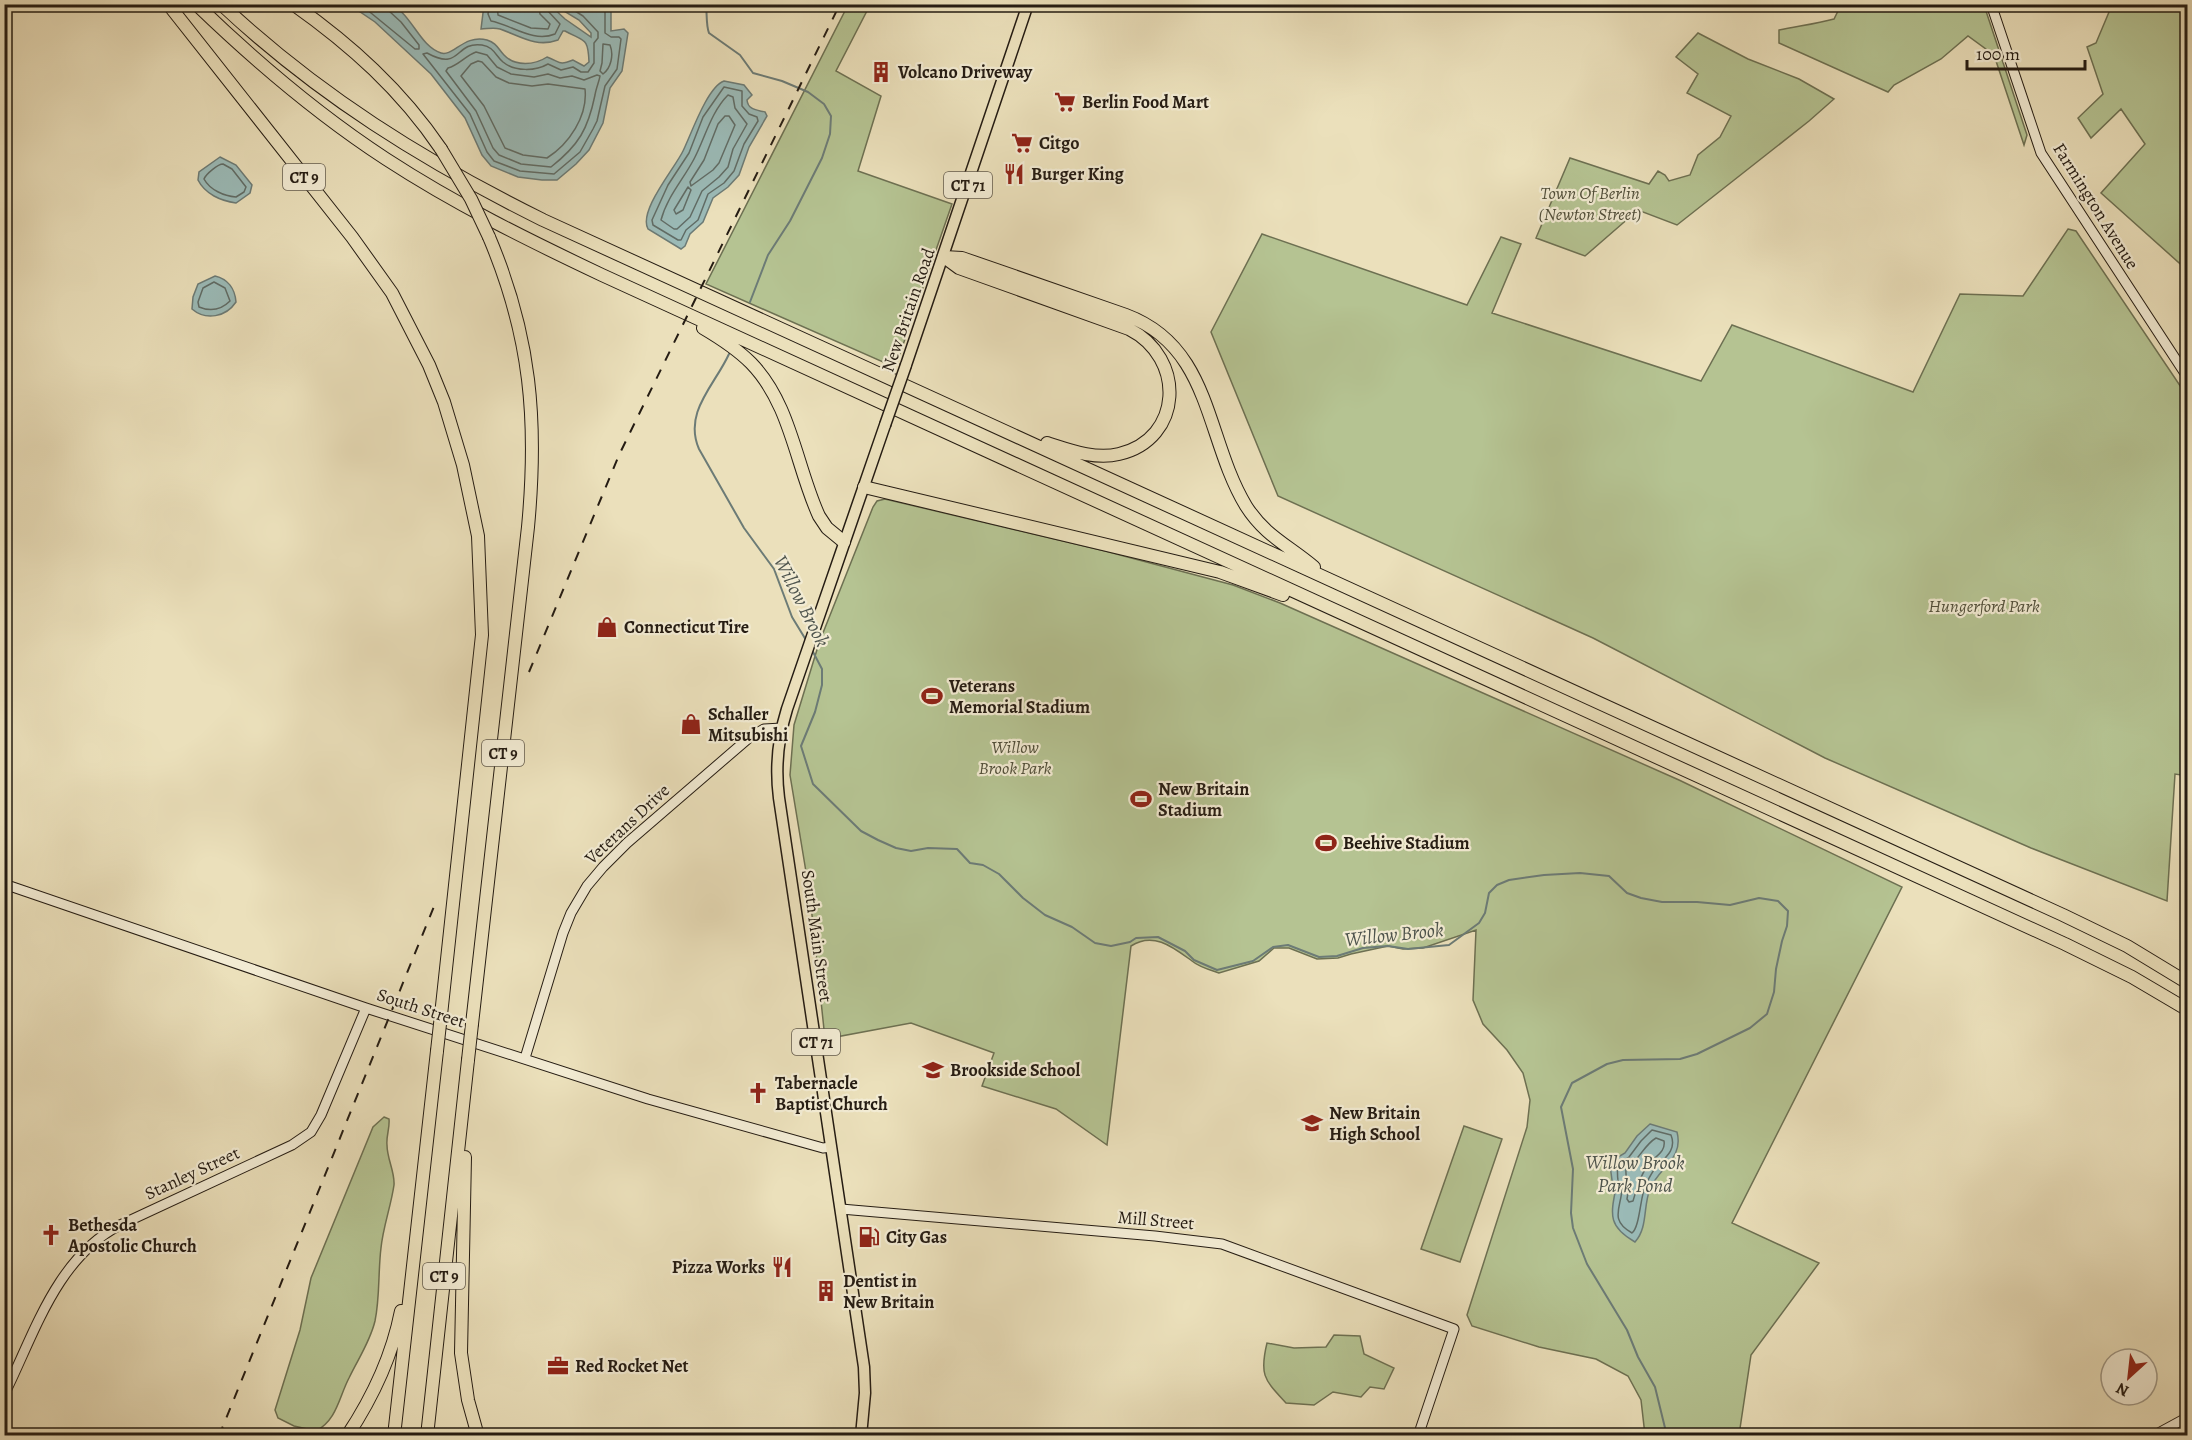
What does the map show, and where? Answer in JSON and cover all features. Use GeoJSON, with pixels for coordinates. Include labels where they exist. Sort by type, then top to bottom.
{"type":"FeatureCollection","features":[{"type":"Feature","properties":{"kind":"highway","name":"CT 9"},"geometry":{"type":"LineString","coordinates":[[168,4],[364,252],[399,306],[427,359],[444,402],[457,442],[477,532],[482,600],[481,656],[394,1436]]}},
{"type":"Feature","properties":{"kind":"highway"},"geometry":{"type":"LineString","coordinates":[[196,4],[288,88],[351,135],[400,168],[510,231],[2065,944],[2141,982],[2187,1010]]}},
{"type":"Feature","properties":{"kind":"highway"},"geometry":{"type":"LineString","coordinates":[[220,4],[273,51],[339,102],[408,148],[472,184],[565,231],[2073,919],[2127,946],[2187,983]]}},
{"type":"Feature","properties":{"kind":"highway","name":"CT 9"},"geometry":{"type":"LineString","coordinates":[[293,4],[343,41],[378,73],[412,110],[441,148],[471,199],[512,296],[529,376],[533,427],[532,482],[427,1436]]}},
{"type":"Feature","properties":{"kind":"highway"},"geometry":{"type":"LineString","coordinates":[[944,257],[959,268],[1129,329],[1153,345],[1166,366],[1170,391],[1165,415],[1152,435],[1131,450],[1111,455],[1092,454],[1012,434]]}},
{"type":"Feature","properties":{"kind":"highway"},"geometry":{"type":"LineString","coordinates":[[944,257],[962,258],[1126,315],[1145,323],[1163,335],[1178,350],[1193,373],[1235,483],[1252,515],[1274,539],[1312,565],[1326,578]]}},
{"type":"Feature","properties":{"kind":"highway"},"geometry":{"type":"LineString","coordinates":[[669,305],[734,348],[763,376],[780,409],[819,516],[827,528],[844,542]]}},
{"type":"Feature","properties":{"kind":"highway"},"geometry":{"type":"LineString","coordinates":[[864,487],[1220,572],[1290,597],[1322,604]]}},
{"type":"Feature","properties":{"kind":"highway"},"geometry":{"type":"LineString","coordinates":[[462,1117],[465,1147],[461,1353],[468,1400],[478,1436]]}},
{"type":"Feature","properties":{"kind":"highway"},"geometry":{"type":"LineString","coordinates":[[347,1436],[368,1403],[386,1366],[412,1276]]}},
{"type":"Feature","properties":{"kind":"main road","name":"New Britain Road"},"geometry":{"type":"LineString","coordinates":[[815,624],[944,257],[1028,4]]}},
{"type":"Feature","properties":{"kind":"main road","name":"Farmington Avenue"},"geometry":{"type":"LineString","coordinates":[[1991,4],[2041,153],[2187,378]]}},
{"type":"Feature","properties":{"kind":"main road","name":"South Main Street"},"geometry":{"type":"LineString","coordinates":[[815,624],[782,728],[778,752],[778,793],[865,1372],[861,1436]]}},
{"type":"Feature","properties":{"kind":"main road","name":"Veterans Drive"},"geometry":{"type":"LineString","coordinates":[[525,1058],[563,933],[571,913],[591,881],[627,843],[750,737],[764,729],[782,728]]}},
{"type":"Feature","properties":{"kind":"main road","name":"South Street"},"geometry":{"type":"LineString","coordinates":[[4,884],[366,1008],[648,1099],[823,1148],[831,1147]]}},
{"type":"Feature","properties":{"kind":"main road","name":"Stanley Street"},"geometry":{"type":"LineString","coordinates":[[4,1395],[58,1285],[78,1257],[94,1241],[120,1225],[292,1145],[311,1132],[321,1115],[366,1008]]}},
{"type":"Feature","properties":{"kind":"main road","name":"Mill Street"},"geometry":{"type":"LineString","coordinates":[[841,1209],[1155,1236],[1222,1244],[1454,1329],[1418,1436]]}},
{"type":"Feature","properties":{"kind":"main road"},"geometry":{"type":"LineString","coordinates":[[2153,1436],[2187,1417]]}},
{"type":"Feature","properties":{"kind":"green space"},"geometry":{"type":"Polygon","coordinates":[[[848,5],[870,5],[836,71],[881,96],[858,171],[952,204],[897,362],[892,366],[706,284],[848,5]]]}},
{"type":"Feature","properties":{"kind":"green space"},"geometry":{"type":"Polygon","coordinates":[[[1846,5],[1984,5],[2027,135],[2024,145],[1994,55],[1968,36],[1941,59],[1894,85],[1888,92],[1779,43],[1779,30],[1834,19],[1838,11],[1846,5]]]}},
{"type":"Feature","properties":{"kind":"green space"},"geometry":{"type":"Polygon","coordinates":[[[2112,5],[2187,5],[2187,270],[2101,193],[2145,144],[2121,109],[2091,138],[2078,118],[2103,94],[2087,47],[2096,43],[2112,5]]]}},
{"type":"Feature","properties":{"kind":"green space","name":"Town Of Berlin (Newton Street)"},"geometry":{"type":"Polygon","coordinates":[[[1698,33],[1748,59],[1799,79],[1834,99],[1677,225],[1638,210],[1585,256],[1536,238],[1570,158],[1649,184],[1658,171],[1669,181],[1690,175],[1698,155],[1720,137],[1731,116],[1687,93],[1698,74],[1676,57],[1698,33]]]}},
{"type":"Feature","properties":{"kind":"green space","name":"Hungerford Park"},"geometry":{"type":"Polygon","coordinates":[[[2068,229],[2076,231],[2187,396],[2188,776],[2175,774],[2167,901],[2031,848],[1825,758],[1593,638],[1278,496],[1211,332],[1262,234],[1467,305],[1501,237],[1521,244],[1492,313],[1701,381],[1732,325],[1913,392],[1960,294],[2023,296],[2068,229]]]}},
{"type":"Feature","properties":{"kind":"green space","name":"Willow Brook Park"},"geometry":{"type":"Polygon","coordinates":[[[885,499],[1105,551],[1233,585],[1280,603],[1679,780],[1902,887],[1732,1223],[1819,1263],[1751,1355],[1739,1435],[1645,1435],[1641,1400],[1628,1376],[1596,1359],[1539,1347],[1472,1326],[1467,1315],[1527,1127],[1530,1100],[1523,1073],[1507,1050],[1483,1024],[1473,1000],[1476,930],[1423,948],[1403,949],[1388,946],[1338,958],[1317,959],[1289,948],[1274,948],[1259,961],[1219,973],[1198,965],[1163,943],[1148,940],[1131,946],[1107,1145],[1056,1109],[982,1086],[994,1053],[911,1023],[825,1039],[810,896],[790,775],[794,725],[819,643],[873,507],[877,501],[885,499]]]}},
{"type":"Feature","properties":{"kind":"green space"},"geometry":{"type":"Polygon","coordinates":[[[384,1117],[389,1119],[387,1150],[394,1185],[382,1240],[378,1303],[373,1329],[329,1421],[316,1431],[294,1426],[278,1418],[275,1410],[300,1330],[311,1278],[373,1127],[384,1117]]]}},
{"type":"Feature","properties":{"kind":"green space"},"geometry":{"type":"Polygon","coordinates":[[[1464,1126],[1502,1139],[1460,1262],[1421,1249],[1464,1126]]]}},
{"type":"Feature","properties":{"kind":"green space"},"geometry":{"type":"Polygon","coordinates":[[[1334,1335],[1360,1336],[1364,1354],[1394,1368],[1384,1389],[1370,1387],[1361,1397],[1333,1392],[1314,1405],[1286,1403],[1266,1377],[1264,1363],[1267,1343],[1294,1348],[1326,1347],[1334,1335]]]}},
{"type":"Feature","properties":{"kind":"water"},"geometry":{"type":"Polygon","coordinates":[[[387,4],[395,7],[402,12],[426,43],[441,53],[450,52],[472,40],[479,39],[493,43],[514,62],[531,63],[547,57],[560,63],[573,60],[584,66],[589,62],[586,44],[565,31],[558,40],[542,43],[497,28],[481,29],[484,5],[550,5],[565,19],[591,37],[591,33],[579,20],[554,5],[611,5],[611,31],[624,29],[628,33],[622,71],[610,88],[603,123],[589,150],[576,164],[557,180],[518,177],[491,166],[482,155],[465,118],[431,74],[375,22],[350,5],[387,4]]]}},
{"type":"Feature","properties":{"kind":"water"},"geometry":{"type":"Polygon","coordinates":[[[724,81],[744,85],[752,95],[747,100],[749,106],[765,112],[767,116],[749,147],[739,175],[713,198],[703,222],[690,234],[685,246],[681,249],[648,229],[646,221],[648,212],[683,151],[706,102],[718,85],[724,81]]]}},
{"type":"Feature","properties":{"kind":"water"},"geometry":{"type":"Polygon","coordinates":[[[220,157],[236,165],[252,185],[250,193],[236,203],[214,196],[198,180],[199,172],[220,157]]]}},
{"type":"Feature","properties":{"kind":"water"},"geometry":{"type":"Polygon","coordinates":[[[215,276],[230,285],[236,302],[227,311],[216,316],[203,315],[192,309],[193,297],[198,284],[215,276]]]}},
{"type":"Feature","properties":{"kind":"water","name":"Willow Brook Park Pond"},"geometry":{"type":"Polygon","coordinates":[[[1650,1124],[1677,1132],[1677,1149],[1650,1189],[1644,1224],[1635,1242],[1620,1231],[1614,1220],[1613,1206],[1616,1188],[1612,1180],[1610,1165],[1613,1160],[1625,1153],[1637,1136],[1650,1124]]]}},
{"type":"Feature","properties":{"kind":"waterway","name":"Willow Brook"},"geometry":{"type":"LineString","coordinates":[[706,4],[709,33],[740,55],[753,73],[782,81],[808,92],[824,104],[831,116],[830,134],[822,158],[790,221],[768,255],[750,302]]}},
{"type":"Feature","properties":{"kind":"waterway","name":"Willow Brook"},"geometry":{"type":"LineString","coordinates":[[729,354],[698,411],[695,436],[699,449],[744,528],[774,569],[792,617],[806,640]]}},
{"type":"Feature","properties":{"kind":"waterway","name":"Willow Brook"},"geometry":{"type":"LineString","coordinates":[[812,650],[822,669],[822,685],[815,712],[801,746],[813,784],[861,831],[896,848],[911,851],[928,848],[957,849],[970,863],[983,865],[999,874],[1023,898],[1045,915],[1072,927],[1095,943],[1111,946],[1130,942],[1136,938],[1158,937],[1185,951],[1194,960],[1217,970],[1253,961],[1273,947],[1288,945],[1319,957],[1337,956],[1363,948],[1388,946],[1408,949],[1449,945],[1479,923],[1485,913],[1489,893],[1497,885],[1509,880],[1544,875],[1580,873],[1609,876],[1627,893],[1662,902],[1730,905],[1759,898],[1778,901],[1788,911],[1787,926],[1776,969],[1774,992],[1767,1014],[1750,1028],[1697,1054],[1680,1059],[1623,1060],[1607,1064],[1572,1083],[1561,1107],[1573,1169],[1571,1213],[1573,1228],[1587,1264],[1627,1330],[1638,1357],[1655,1387],[1667,1436]]}},
{"type":"Feature","properties":{"kind":"railway"},"geometry":{"type":"LineString","coordinates":[[529,672],[619,455],[840,4]]}},
{"type":"Feature","properties":{"kind":"railway"},"geometry":{"type":"LineString","coordinates":[[219,1436],[435,904]]}},
{"type":"Feature","properties":{"kind":"place","name":"Volcano Driveway"},"geometry":{"type":"Point","coordinates":[881,72]}},
{"type":"Feature","properties":{"kind":"place","name":"Berlin Food Mart"},"geometry":{"type":"Point","coordinates":[1065,102]}},
{"type":"Feature","properties":{"kind":"place","name":"Citgo"},"geometry":{"type":"Point","coordinates":[1022,143]}},
{"type":"Feature","properties":{"kind":"place","name":"Burger King"},"geometry":{"type":"Point","coordinates":[1014,174]}},
{"type":"Feature","properties":{"kind":"place","name":"Connecticut Tire"},"geometry":{"type":"Point","coordinates":[607,627]}},
{"type":"Feature","properties":{"kind":"place","name":"Veterans Memorial Stadium"},"geometry":{"type":"Point","coordinates":[932,696]}},
{"type":"Feature","properties":{"kind":"place","name":"Schaller Mitsubishi"},"geometry":{"type":"Point","coordinates":[691,724]}},
{"type":"Feature","properties":{"kind":"place","name":"New Britain Stadium"},"geometry":{"type":"Point","coordinates":[1141,799]}},
{"type":"Feature","properties":{"kind":"place","name":"Beehive Stadium"},"geometry":{"type":"Point","coordinates":[1326,843]}},
{"type":"Feature","properties":{"kind":"place","name":"Brookside School"},"geometry":{"type":"Point","coordinates":[933,1070]}},
{"type":"Feature","properties":{"kind":"place","name":"Tabernacle Baptist Church"},"geometry":{"type":"Point","coordinates":[758,1093]}},
{"type":"Feature","properties":{"kind":"place","name":"New Britain High School"},"geometry":{"type":"Point","coordinates":[1312,1123]}},
{"type":"Feature","properties":{"kind":"place","name":"Bethesda Apostolic Church"},"geometry":{"type":"Point","coordinates":[51,1235]}},
{"type":"Feature","properties":{"kind":"place","name":"City Gas"},"geometry":{"type":"Point","coordinates":[869,1237]}},
{"type":"Feature","properties":{"kind":"place","name":"Pizza Works"},"geometry":{"type":"Point","coordinates":[782,1267]}},
{"type":"Feature","properties":{"kind":"place","name":"Dentist in New Britain"},"geometry":{"type":"Point","coordinates":[826,1291]}},
{"type":"Feature","properties":{"kind":"place","name":"Red Rocket Net"},"geometry":{"type":"Point","coordinates":[558,1366]}}]}
